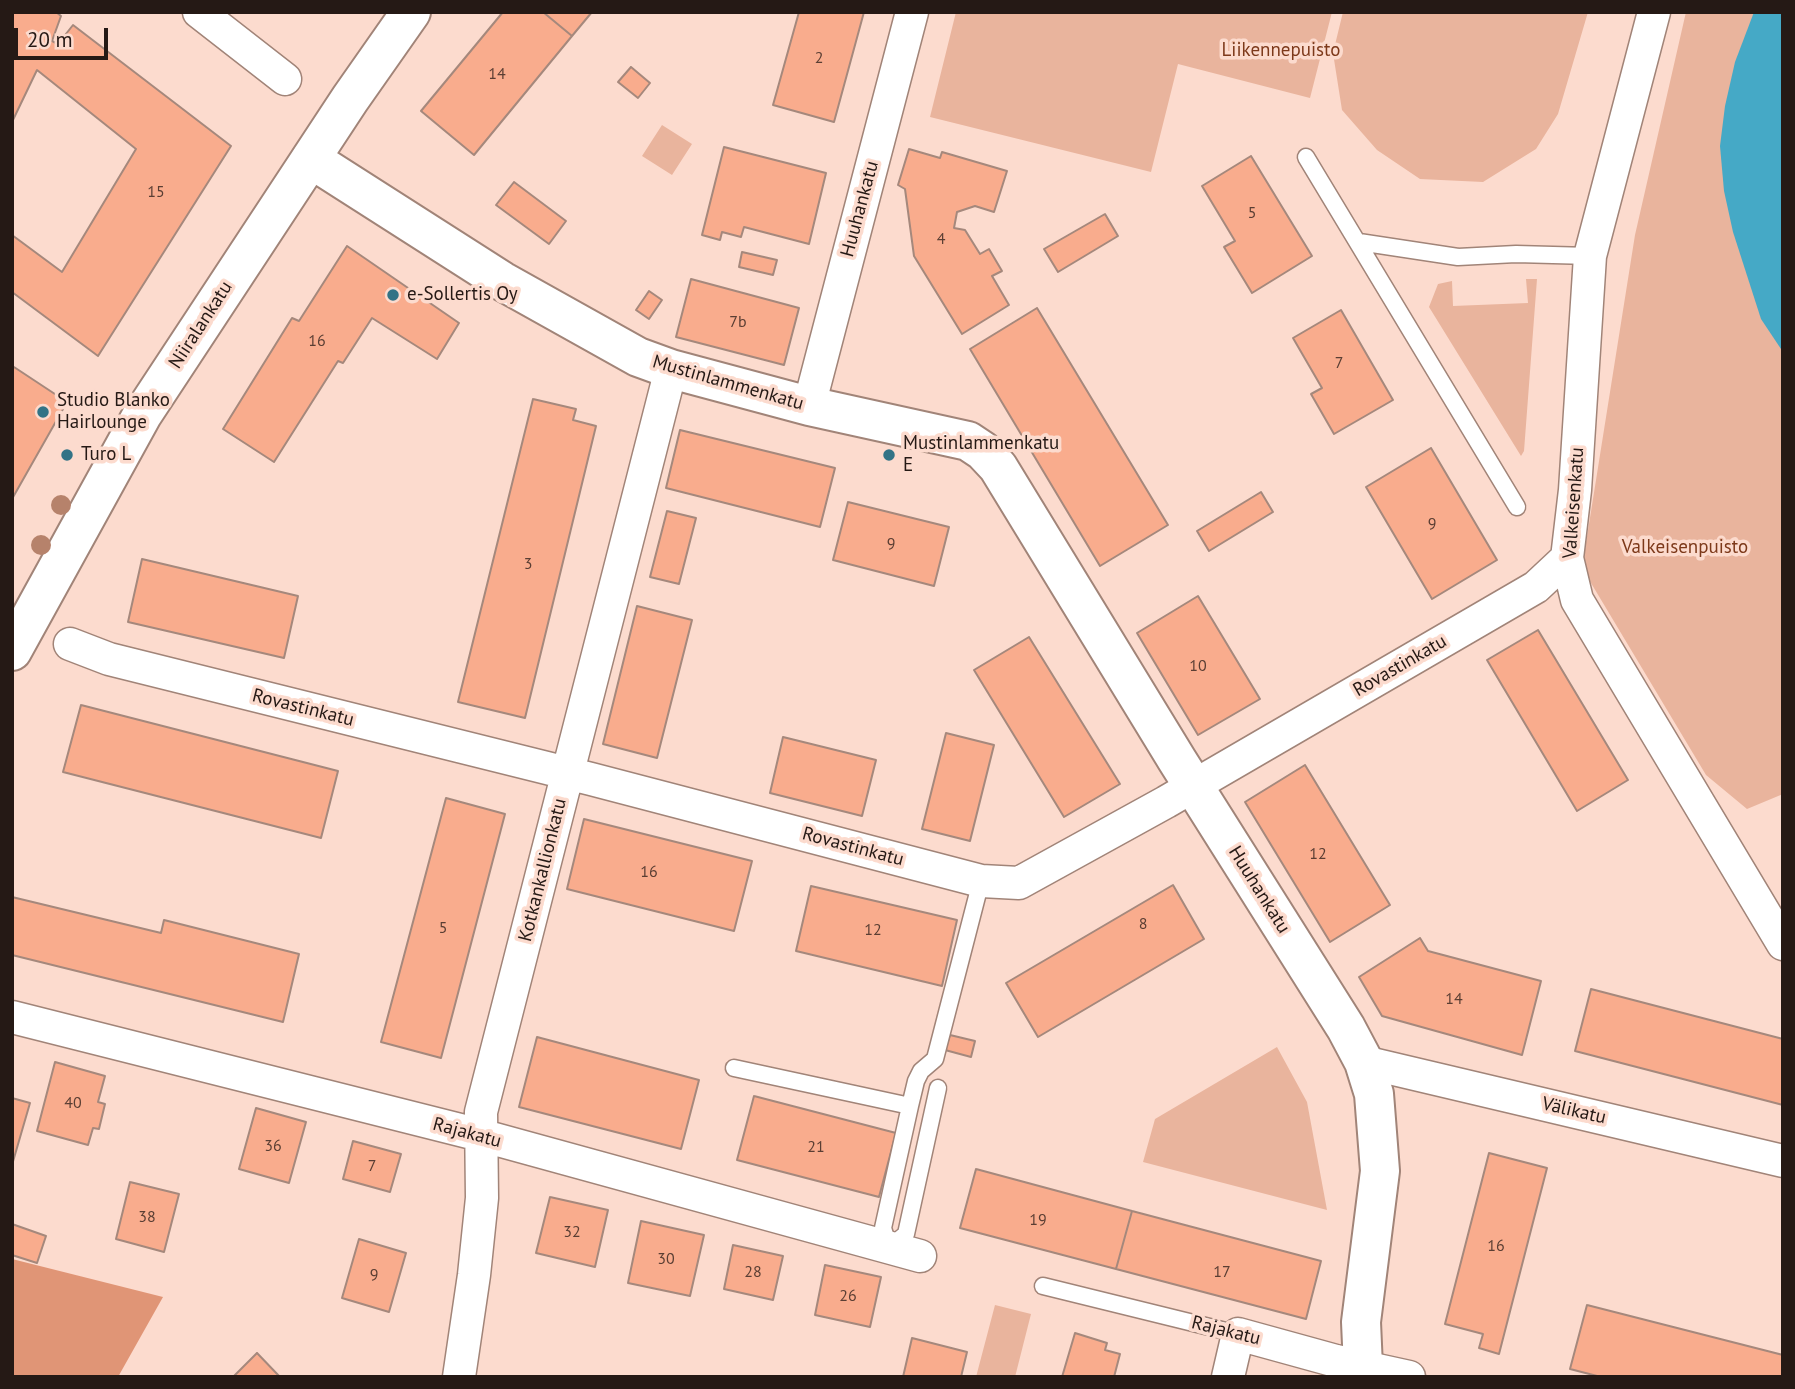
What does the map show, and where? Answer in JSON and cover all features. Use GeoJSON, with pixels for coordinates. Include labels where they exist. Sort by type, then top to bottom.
{"type":"FeatureCollection","features":[{"type":"Feature","properties":{"kind":"street"},"geometry":{"type":"LineString","coordinates":[[200,12],[285,79]]}},
{"type":"Feature","properties":{"kind":"street","name":"Niiralankatu"},"geometry":{"type":"LineString","coordinates":[[12,651],[142,415],[411,12]]}},
{"type":"Feature","properties":{"kind":"street","name":"Huuhankatu"},"geometry":{"type":"LineString","coordinates":[[809,406],[912,12]]}},
{"type":"Feature","properties":{"kind":"street","name":"Valkeisenkatu"},"geometry":{"type":"LineString","coordinates":[[1654,12],[1590,256],[1575,490],[1567,558],[1577,600],[1783,944]]}},
{"type":"Feature","properties":{"kind":"street","name":"Mustinlammenkatu"},"geometry":{"type":"LineString","coordinates":[[311,159],[552,311],[638,357],[671,369],[809,406],[968,440],[983,451]]}},
{"type":"Feature","properties":{"kind":"street","name":"Kotkankallionkatu"},"geometry":{"type":"LineString","coordinates":[[458,1377],[474,1275],[482,1198],[481,1112],[671,369]]}},
{"type":"Feature","properties":{"kind":"street","name":"Huuhankatu"},"geometry":{"type":"LineString","coordinates":[[983,451],[998,467],[1346,1028],[1364,1062],[1374,1094],[1380,1171],[1361,1322],[1364,1372]]}},
{"type":"Feature","properties":{"kind":"street","name":"Rovastinkatu"},"geometry":{"type":"LineString","coordinates":[[70,645],[109,659],[568,773],[981,881],[1019,883],[1194,786],[1536,587],[1567,558]]}},
{"type":"Feature","properties":{"kind":"street","name":"Rajakatu"},"geometry":{"type":"LineString","coordinates":[[12,1017],[480,1135],[920,1256]]}},
{"type":"Feature","properties":{"kind":"street","name":"Välikatu"},"geometry":{"type":"LineString","coordinates":[[1364,1062],[1783,1161]]}},
{"type":"Feature","properties":{"kind":"street"},"geometry":{"type":"LineString","coordinates":[[1228,1377],[1238,1334]]}},
{"type":"Feature","properties":{"kind":"street","name":"Rajakatu"},"geometry":{"type":"LineString","coordinates":[[1238,1334],[1364,1372],[1409,1377]]}},
{"type":"Feature","properties":{"kind":"lane"},"geometry":{"type":"LineString","coordinates":[[1306,157],[1517,507]]}},
{"type":"Feature","properties":{"kind":"lane"},"geometry":{"type":"LineString","coordinates":[[1359,242],[1458,257],[1516,254],[1590,256]]}},
{"type":"Feature","properties":{"kind":"lane"},"geometry":{"type":"LineString","coordinates":[[938,1088],[906,1234],[889,1248],[883,1228],[916,1081],[921,1071],[935,1059],[981,881]]}},
{"type":"Feature","properties":{"kind":"lane"},"geometry":{"type":"LineString","coordinates":[[734,1068],[910,1106]]}},
{"type":"Feature","properties":{"kind":"lane","name":"Rajakatu"},"geometry":{"type":"LineString","coordinates":[[1043,1286],[1238,1334]]}},
{"type":"Feature","properties":{"kind":"green space","name":"Liikennepuisto"},"geometry":{"type":"Polygon","coordinates":[[[956,12],[1332,12],[1310,98],[1178,64],[1151,172],[930,117],[956,12]]]}},
{"type":"Feature","properties":{"kind":"green space"},"geometry":{"type":"Polygon","coordinates":[[[1343,12],[1588,12],[1558,114],[1536,149],[1483,182],[1420,179],[1377,150],[1342,110],[1333,53],[1343,12]]]}},
{"type":"Feature","properties":{"kind":"green space","name":"Valkeisenpuisto"},"geometry":{"type":"Polygon","coordinates":[[[1686,12],[1783,12],[1783,794],[1747,809],[1706,775],[1582,568],[1635,235],[1686,12]]]}},
{"type":"Feature","properties":{"kind":"green space"},"geometry":{"type":"Polygon","coordinates":[[[662,125],[692,144],[672,175],[642,156],[662,125]]]}},
{"type":"Feature","properties":{"kind":"green space"},"geometry":{"type":"Polygon","coordinates":[[[1526,279],[1537,279],[1524,451],[1521,456],[1429,307],[1438,284],[1452,281],[1453,306],[1528,303],[1526,279]]]}},
{"type":"Feature","properties":{"kind":"green space"},"geometry":{"type":"Polygon","coordinates":[[[1277,1047],[1307,1102],[1327,1210],[1143,1162],[1155,1119],[1277,1047]]]}},
{"type":"Feature","properties":{"kind":"green space"},"geometry":{"type":"Polygon","coordinates":[[[995,1305],[1031,1314],[1015,1377],[976,1377],[995,1305]]]}},
{"type":"Feature","properties":{"kind":"shaded area"},"geometry":{"type":"Polygon","coordinates":[[[12,1259],[163,1297],[118,1377],[12,1377],[12,1259]]]}},
{"type":"Feature","properties":{"kind":"water"},"geometry":{"type":"Polygon","coordinates":[[[1754,12],[1783,12],[1783,352],[1761,319],[1733,232],[1724,191],[1720,146],[1725,106],[1735,62],[1754,12]]]}},
{"type":"Feature","properties":{"kind":"building"},"geometry":{"type":"Polygon","coordinates":[[[12,12],[56,12],[61,16],[52,41],[58,44],[73,25],[231,146],[98,356],[12,292],[12,235],[62,272],[136,149],[37,70],[12,122],[12,12]]]}},
{"type":"Feature","properties":{"kind":"building"},"geometry":{"type":"Polygon","coordinates":[[[503,12],[543,12],[572,36],[474,155],[421,111],[503,12]]]}},
{"type":"Feature","properties":{"kind":"building"},"geometry":{"type":"Polygon","coordinates":[[[543,12],[592,12],[572,36],[543,12]]]}},
{"type":"Feature","properties":{"kind":"building"},"geometry":{"type":"Polygon","coordinates":[[[799,12],[864,12],[834,122],[773,105],[799,12]]]}},
{"type":"Feature","properties":{"kind":"building"},"geometry":{"type":"Polygon","coordinates":[[[631,67],[650,83],[638,98],[618,82],[631,67]]]}},
{"type":"Feature","properties":{"kind":"building"},"geometry":{"type":"Polygon","coordinates":[[[724,147],[826,173],[809,244],[744,227],[741,237],[722,232],[720,240],[702,235],[724,147]]]}},
{"type":"Feature","properties":{"kind":"building"},"geometry":{"type":"Polygon","coordinates":[[[909,149],[940,158],[942,152],[1007,171],[994,212],[975,206],[957,212],[954,228],[965,230],[980,254],[989,249],[1002,271],[992,276],[1009,305],[962,334],[914,256],[905,189],[898,185],[909,149]]]}},
{"type":"Feature","properties":{"kind":"building"},"geometry":{"type":"Polygon","coordinates":[[[1251,156],[1312,256],[1252,293],[1224,247],[1235,241],[1202,186],[1251,156]]]}},
{"type":"Feature","properties":{"kind":"building"},"geometry":{"type":"Polygon","coordinates":[[[514,182],[566,221],[549,244],[496,205],[514,182]]]}},
{"type":"Feature","properties":{"kind":"building"},"geometry":{"type":"Polygon","coordinates":[[[1105,214],[1118,236],[1058,272],[1044,249],[1105,214]]]}},
{"type":"Feature","properties":{"kind":"building"},"geometry":{"type":"Polygon","coordinates":[[[347,246],[459,323],[437,359],[372,318],[343,363],[338,361],[274,462],[223,429],[292,318],[299,321],[347,246]]]}},
{"type":"Feature","properties":{"kind":"building"},"geometry":{"type":"Polygon","coordinates":[[[742,252],[777,260],[773,275],[739,267],[742,252]]]}},
{"type":"Feature","properties":{"kind":"building"},"geometry":{"type":"Polygon","coordinates":[[[691,279],[799,308],[784,365],[676,337],[691,279]]]}},
{"type":"Feature","properties":{"kind":"building"},"geometry":{"type":"Polygon","coordinates":[[[649,291],[662,300],[649,319],[636,310],[649,291]]]}},
{"type":"Feature","properties":{"kind":"building"},"geometry":{"type":"Polygon","coordinates":[[[1037,308],[1168,525],[1100,566],[970,349],[1037,308]]]}},
{"type":"Feature","properties":{"kind":"building"},"geometry":{"type":"Polygon","coordinates":[[[1341,310],[1393,400],[1334,434],[1311,394],[1322,388],[1293,338],[1341,310]]]}},
{"type":"Feature","properties":{"kind":"building"},"geometry":{"type":"Polygon","coordinates":[[[14,367],[67,402],[12,499],[12,370],[14,367]]]}},
{"type":"Feature","properties":{"kind":"building"},"geometry":{"type":"Polygon","coordinates":[[[533,399],[576,409],[573,420],[596,426],[525,718],[458,702],[533,399]]]}},
{"type":"Feature","properties":{"kind":"building"},"geometry":{"type":"Polygon","coordinates":[[[680,430],[835,468],[820,527],[666,488],[680,430]]]}},
{"type":"Feature","properties":{"kind":"building"},"geometry":{"type":"Polygon","coordinates":[[[1431,448],[1497,560],[1432,599],[1366,487],[1431,448]]]}},
{"type":"Feature","properties":{"kind":"building"},"geometry":{"type":"Polygon","coordinates":[[[1261,492],[1273,512],[1209,551],[1197,531],[1261,492]]]}},
{"type":"Feature","properties":{"kind":"building"},"geometry":{"type":"Polygon","coordinates":[[[848,502],[949,527],[934,586],[833,560],[848,502]]]}},
{"type":"Feature","properties":{"kind":"building"},"geometry":{"type":"Polygon","coordinates":[[[667,511],[696,518],[679,584],[650,577],[667,511]]]}},
{"type":"Feature","properties":{"kind":"building"},"geometry":{"type":"Polygon","coordinates":[[[142,559],[298,596],[284,658],[128,622],[142,559]]]}},
{"type":"Feature","properties":{"kind":"building"},"geometry":{"type":"Polygon","coordinates":[[[1198,596],[1260,699],[1198,735],[1137,633],[1198,596]]]}},
{"type":"Feature","properties":{"kind":"building"},"geometry":{"type":"Polygon","coordinates":[[[637,606],[692,620],[657,758],[603,744],[637,606]]]}},
{"type":"Feature","properties":{"kind":"building"},"geometry":{"type":"Polygon","coordinates":[[[1538,630],[1628,780],[1577,811],[1487,660],[1538,630]]]}},
{"type":"Feature","properties":{"kind":"building"},"geometry":{"type":"Polygon","coordinates":[[[1029,637],[1120,784],[1064,817],[974,670],[1029,637]]]}},
{"type":"Feature","properties":{"kind":"building"},"geometry":{"type":"Polygon","coordinates":[[[81,705],[338,771],[321,838],[63,772],[81,705]]]}},
{"type":"Feature","properties":{"kind":"building"},"geometry":{"type":"Polygon","coordinates":[[[946,733],[994,745],[970,841],[922,829],[946,733]]]}},
{"type":"Feature","properties":{"kind":"building"},"geometry":{"type":"Polygon","coordinates":[[[783,737],[876,760],[862,816],[770,793],[783,737]]]}},
{"type":"Feature","properties":{"kind":"building"},"geometry":{"type":"Polygon","coordinates":[[[1305,765],[1390,905],[1330,942],[1245,802],[1305,765]]]}},
{"type":"Feature","properties":{"kind":"building"},"geometry":{"type":"Polygon","coordinates":[[[446,798],[505,814],[441,1058],[381,1042],[446,798]]]}},
{"type":"Feature","properties":{"kind":"building"},"geometry":{"type":"Polygon","coordinates":[[[584,819],[752,861],[734,931],[567,889],[584,819]]]}},
{"type":"Feature","properties":{"kind":"building"},"geometry":{"type":"Polygon","coordinates":[[[1173,885],[1204,939],[1038,1037],[1006,983],[1173,885]]]}},
{"type":"Feature","properties":{"kind":"building"},"geometry":{"type":"Polygon","coordinates":[[[811,886],[957,920],[942,986],[796,951],[811,886]]]}},
{"type":"Feature","properties":{"kind":"building"},"geometry":{"type":"Polygon","coordinates":[[[12,897],[161,933],[164,920],[299,954],[283,1022],[12,955],[12,897]]]}},
{"type":"Feature","properties":{"kind":"building"},"geometry":{"type":"Polygon","coordinates":[[[1420,938],[1428,951],[1541,981],[1522,1055],[1382,1016],[1359,977],[1420,938]]]}},
{"type":"Feature","properties":{"kind":"building"},"geometry":{"type":"Polygon","coordinates":[[[1591,989],[1783,1039],[1783,1105],[1575,1051],[1591,989]]]}},
{"type":"Feature","properties":{"kind":"building"},"geometry":{"type":"Polygon","coordinates":[[[950,1035],[975,1041],[971,1057],[945,1050],[950,1035]]]}},
{"type":"Feature","properties":{"kind":"building"},"geometry":{"type":"Polygon","coordinates":[[[537,1037],[699,1080],[681,1149],[519,1107],[537,1037]]]}},
{"type":"Feature","properties":{"kind":"building"},"geometry":{"type":"Polygon","coordinates":[[[55,1062],[105,1076],[98,1102],[105,1104],[99,1129],[93,1128],[88,1145],[37,1131],[55,1062]]]}},
{"type":"Feature","properties":{"kind":"building"},"geometry":{"type":"Polygon","coordinates":[[[754,1096],[896,1133],[879,1197],[737,1160],[754,1096]]]}},
{"type":"Feature","properties":{"kind":"building"},"geometry":{"type":"Polygon","coordinates":[[[12,1098],[30,1103],[12,1165],[12,1098]]]}},
{"type":"Feature","properties":{"kind":"building"},"geometry":{"type":"Polygon","coordinates":[[[256,1108],[306,1122],[289,1183],[239,1169],[256,1108]]]}},
{"type":"Feature","properties":{"kind":"building"},"geometry":{"type":"Polygon","coordinates":[[[353,1141],[401,1154],[390,1192],[343,1179],[353,1141]]]}},
{"type":"Feature","properties":{"kind":"building"},"geometry":{"type":"Polygon","coordinates":[[[1489,1153],[1547,1168],[1499,1354],[1479,1348],[1483,1334],[1445,1324],[1489,1153]]]}},
{"type":"Feature","properties":{"kind":"building"},"geometry":{"type":"Polygon","coordinates":[[[976,1169],[1132,1211],[1116,1269],[960,1228],[976,1169]]]}},
{"type":"Feature","properties":{"kind":"building"},"geometry":{"type":"Polygon","coordinates":[[[130,1182],[179,1194],[164,1252],[116,1239],[130,1182]]]}},
{"type":"Feature","properties":{"kind":"building"},"geometry":{"type":"Polygon","coordinates":[[[550,1197],[608,1210],[595,1267],[536,1253],[550,1197]]]}},
{"type":"Feature","properties":{"kind":"building"},"geometry":{"type":"Polygon","coordinates":[[[1132,1211],[1321,1261],[1306,1319],[1116,1269],[1132,1211]]]}},
{"type":"Feature","properties":{"kind":"building"},"geometry":{"type":"Polygon","coordinates":[[[641,1221],[704,1235],[690,1296],[628,1283],[641,1221]]]}},
{"type":"Feature","properties":{"kind":"building"},"geometry":{"type":"Polygon","coordinates":[[[12,1224],[46,1236],[37,1263],[12,1255],[12,1224]]]}},
{"type":"Feature","properties":{"kind":"building"},"geometry":{"type":"Polygon","coordinates":[[[359,1239],[406,1253],[389,1312],[342,1298],[359,1239]]]}},
{"type":"Feature","properties":{"kind":"building"},"geometry":{"type":"Polygon","coordinates":[[[733,1245],[783,1256],[773,1300],[724,1289],[733,1245]]]}},
{"type":"Feature","properties":{"kind":"building"},"geometry":{"type":"Polygon","coordinates":[[[825,1265],[881,1277],[870,1327],[815,1315],[825,1265]]]}},
{"type":"Feature","properties":{"kind":"building"},"geometry":{"type":"Polygon","coordinates":[[[1587,1305],[1783,1355],[1783,1377],[1601,1377],[1570,1369],[1587,1305]]]}},
{"type":"Feature","properties":{"kind":"building"},"geometry":{"type":"Polygon","coordinates":[[[1075,1333],[1107,1343],[1105,1350],[1120,1354],[1114,1377],[1062,1377],[1075,1333]]]}},
{"type":"Feature","properties":{"kind":"building"},"geometry":{"type":"Polygon","coordinates":[[[912,1338],[967,1352],[961,1377],[903,1377],[912,1338]]]}},
{"type":"Feature","properties":{"kind":"building"},"geometry":{"type":"Polygon","coordinates":[[[257,1353],[280,1377],[233,1377],[257,1353]]]}},
{"type":"Feature","properties":{"kind":"place","name":"e-Sollertis Oy"},"geometry":{"type":"Point","coordinates":[393,295]}},
{"type":"Feature","properties":{"kind":"place","name":"Studio Blanko Hairlounge"},"geometry":{"type":"Point","coordinates":[43,412]}},
{"type":"Feature","properties":{"kind":"place","name":"Turo L"},"geometry":{"type":"Point","coordinates":[67,455]}},
{"type":"Feature","properties":{"kind":"place","name":"Mustinlammenkatu E"},"geometry":{"type":"Point","coordinates":[889,455]}}]}
